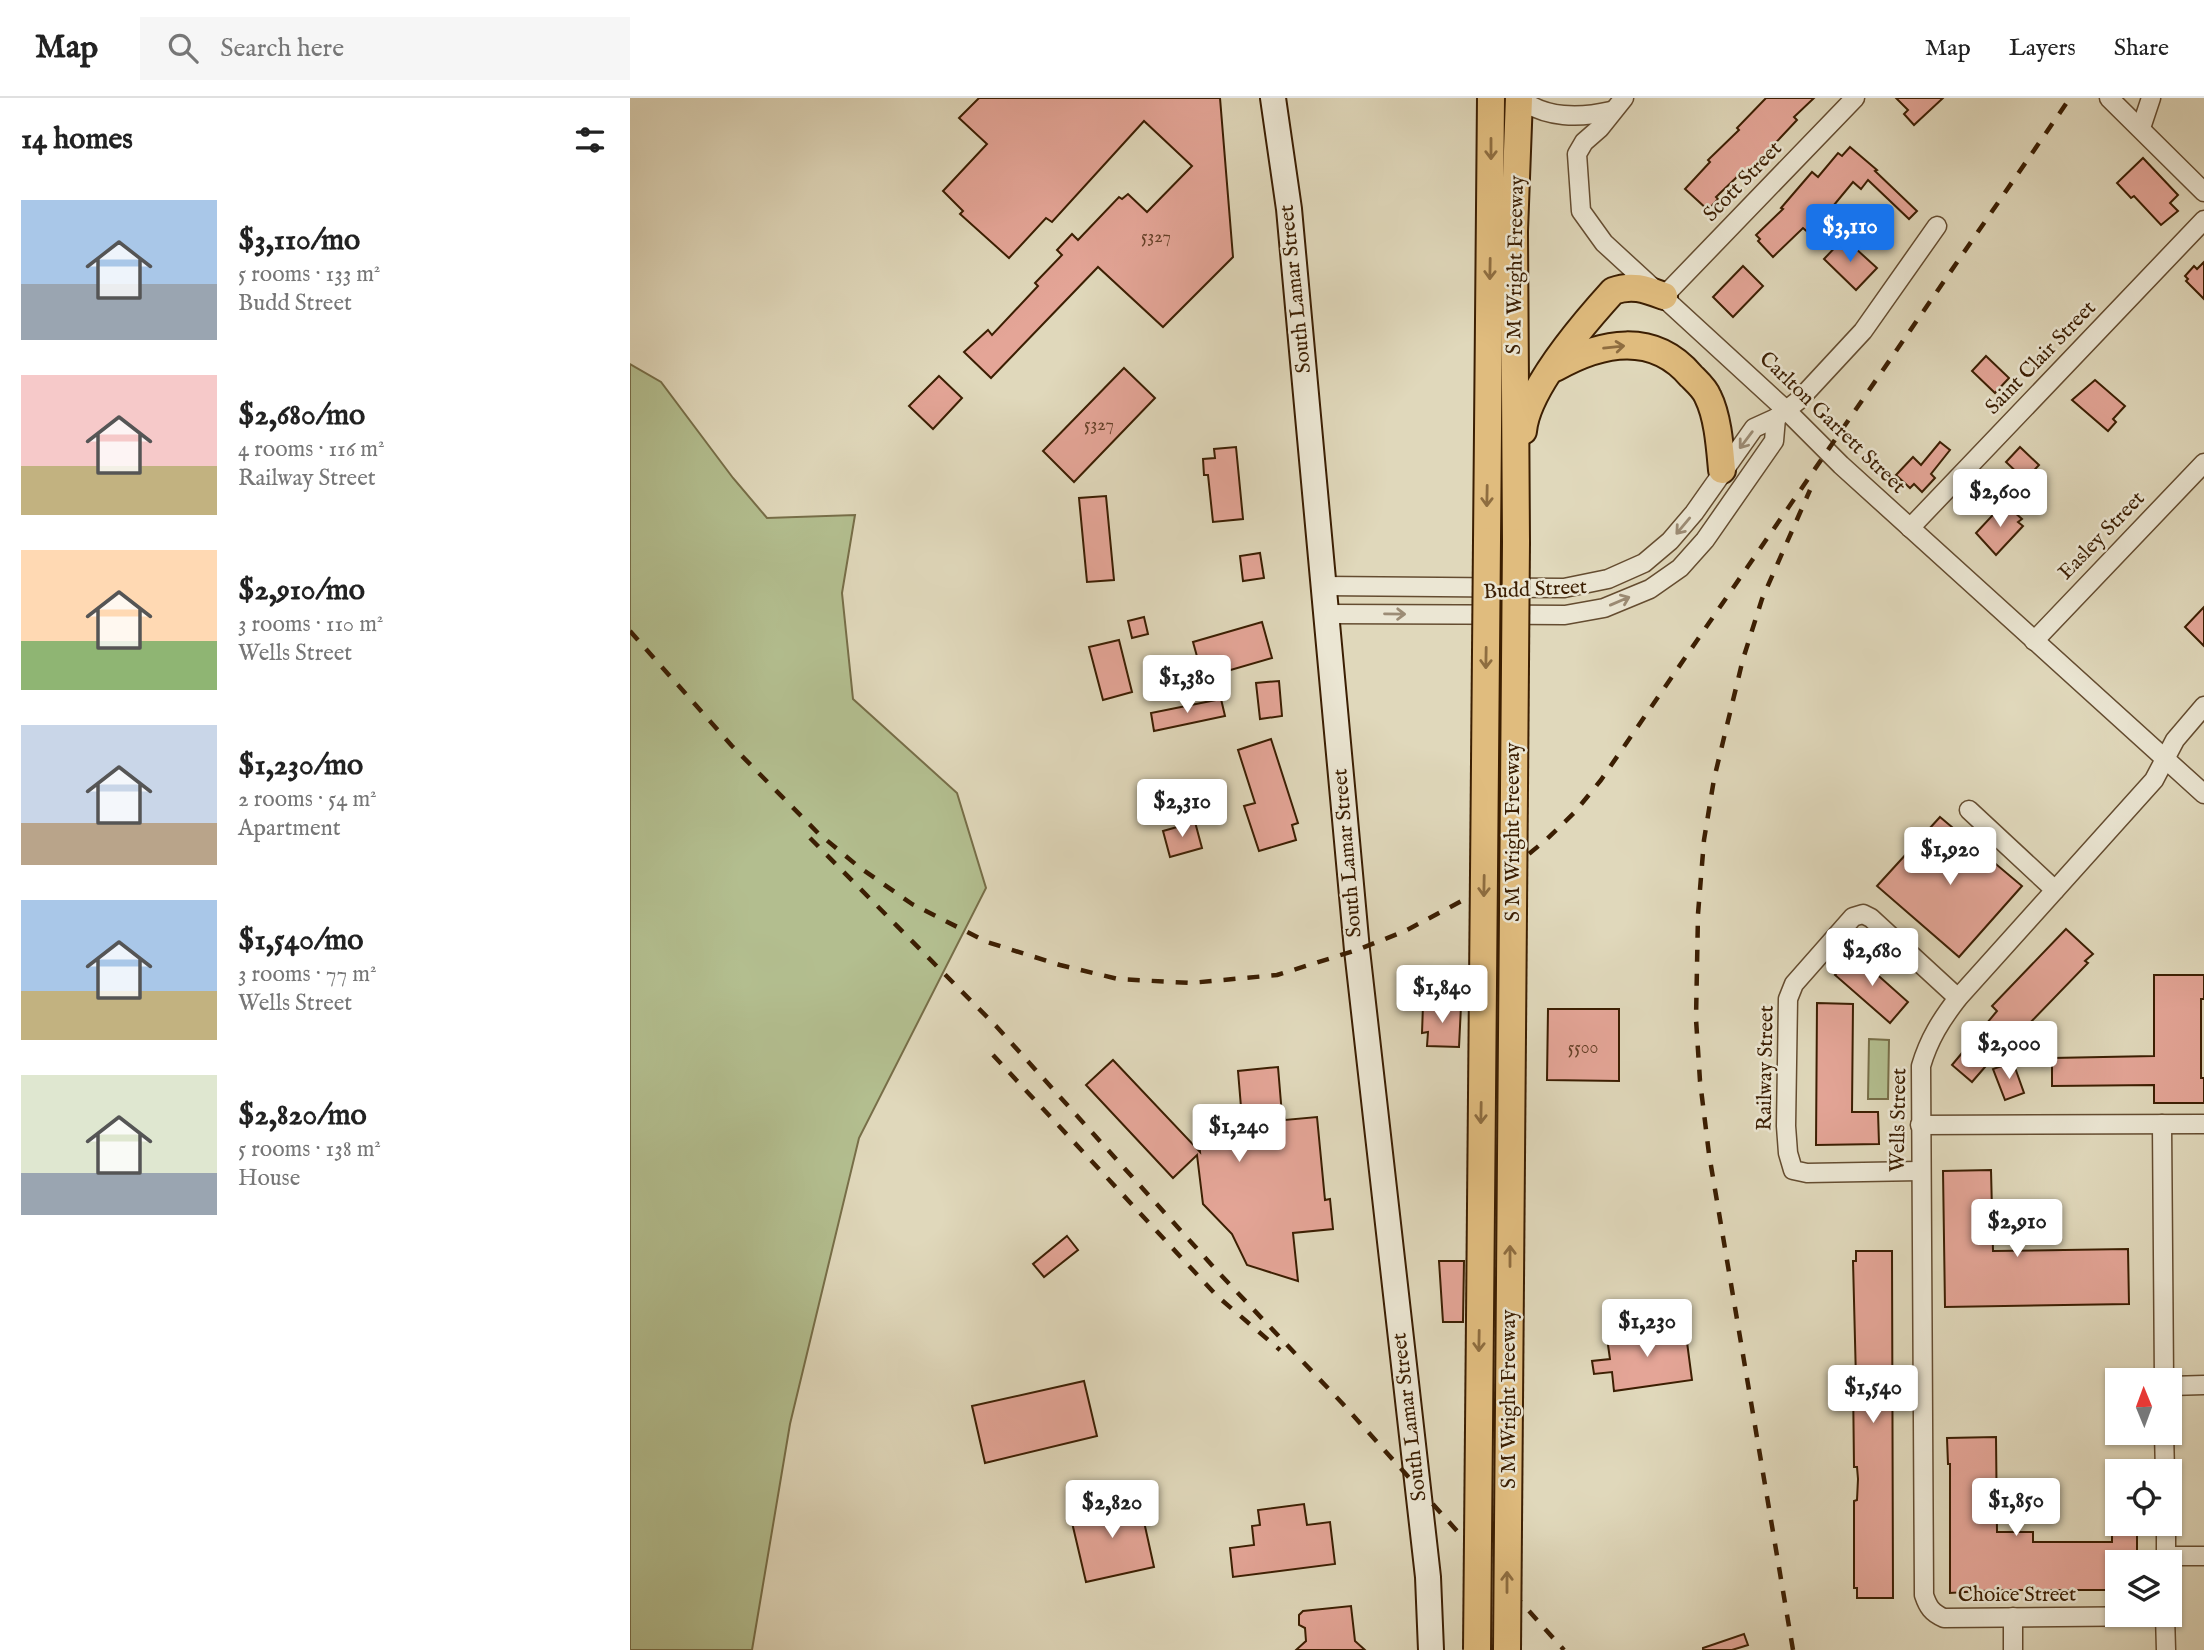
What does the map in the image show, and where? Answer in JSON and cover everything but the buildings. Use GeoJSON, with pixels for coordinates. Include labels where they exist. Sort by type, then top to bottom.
{"type":"FeatureCollection","features":[{"type":"Feature","properties":{"kind":"main road","name":"South Lamar Street"},"geometry":{"type":"LineString","coordinates":[[1273,98],[1289,209],[1357,950],[1428,1577],[1431,1650]]}},
{"type":"Feature","properties":{"kind":"main road","name":"S M Wright Freeway"},"geometry":{"type":"LineString","coordinates":[[1476,1650],[1491,98]]}},
{"type":"Feature","properties":{"kind":"main road","name":"S M Wright Freeway"},"geometry":{"type":"LineString","coordinates":[[1507,1650],[1516,542],[1514,231],[1520,98]]}},
{"type":"Feature","properties":{"kind":"main road"},"geometry":{"type":"LineString","coordinates":[[1516,542],[1526,412],[1536,391],[1613,291],[1626,286],[1642,288],[1664,296]]}},
{"type":"Feature","properties":{"kind":"main road"},"geometry":{"type":"LineString","coordinates":[[1550,370],[1579,355],[1614,345],[1644,347],[1680,362],[1708,396],[1718,436],[1722,470]]}},
{"type":"Feature","properties":{"kind":"street"},"geometry":{"type":"LineString","coordinates":[[1520,98],[1532,108],[1551,114],[1596,115],[1611,111]]}},
{"type":"Feature","properties":{"kind":"street","name":"Carlton Garrett Street"},"geometry":{"type":"LineString","coordinates":[[1624,98],[1600,128],[1584,142],[1577,154],[1581,211],[1604,243],[1664,296],[1781,414],[1841,464],[2204,794]]}},
{"type":"Feature","properties":{"kind":"street","name":"Scott Street"},"geometry":{"type":"LineString","coordinates":[[1664,296],[1855,98]]}},
{"type":"Feature","properties":{"kind":"street"},"geometry":{"type":"LineString","coordinates":[[2109,98],[2204,192]]}},
{"type":"Feature","properties":{"kind":"street"},"geometry":{"type":"LineString","coordinates":[[2141,128],[2151,98]]}},
{"type":"Feature","properties":{"kind":"street","name":"Saint Clair Street"},"geometry":{"type":"LineString","coordinates":[[1910,528],[2204,220]]}},
{"type":"Feature","properties":{"kind":"street","name":"Budd Street"},"geometry":{"type":"LineString","coordinates":[[1323,586],[1564,588],[1608,579],[1644,563],[1670,541],[1694,513],[1754,428],[1781,414],[1799,400],[1863,331],[1937,226]]}},
{"type":"Feature","properties":{"kind":"street","name":"Budd Street"},"geometry":{"type":"LineString","coordinates":[[1327,614],[1565,615],[1604,608],[1638,594],[1680,568],[1704,540],[1774,441],[1781,414]]}},
{"type":"Feature","properties":{"kind":"street","name":"Easley Street"},"geometry":{"type":"LineString","coordinates":[[2034,641],[2204,463]]}},
{"type":"Feature","properties":{"kind":"street","name":"Wells Street"},"geometry":{"type":"LineString","coordinates":[[1924,1595],[1920,1125],[1921,1066],[1927,1044],[1958,998],[2154,780],[2175,740],[2204,706]]}},
{"type":"Feature","properties":{"kind":"street"},"geometry":{"type":"LineString","coordinates":[[1969,810],[2055,890]]}},
{"type":"Feature","properties":{"kind":"street","name":"Railway Street"},"geometry":{"type":"LineString","coordinates":[[1920,1171],[1807,1173],[1793,1170],[1788,1153],[1786,1126],[1788,999],[1794,984],[1853,917],[1863,914],[1871,918],[1958,998]]}},
{"type":"Feature","properties":{"kind":"street"},"geometry":{"type":"LineString","coordinates":[[1920,1125],[2204,1124]]}},
{"type":"Feature","properties":{"kind":"street"},"geometry":{"type":"LineString","coordinates":[[2162,1125],[2164,1368]]}},
{"type":"Feature","properties":{"kind":"street"},"geometry":{"type":"LineString","coordinates":[[2182,1385],[2204,1385]]}},
{"type":"Feature","properties":{"kind":"street"},"geometry":{"type":"LineString","coordinates":[[2182,1558],[2204,1556]]}},
{"type":"Feature","properties":{"kind":"street","name":"Choice Street"},"geometry":{"type":"LineString","coordinates":[[1924,1595],[1934,1614],[1944,1618],[2105,1616]]}},
{"type":"Feature","properties":{"kind":"street"},"geometry":{"type":"LineString","coordinates":[[2013,1617],[2013,1650]]}},
{"type":"Feature","properties":{"kind":"street"},"geometry":{"type":"LineString","coordinates":[[2165,1627],[2166,1650]]}},
{"type":"Feature","properties":{"kind":"green space"},"geometry":{"type":"Polygon","coordinates":[[[630,364],[661,382],[733,478],[767,518],[855,515],[842,593],[853,699],[957,793],[986,888],[859,1138],[790,1424],[752,1650],[630,1650],[630,364]]]}},
{"type":"Feature","properties":{"kind":"green space"},"geometry":{"type":"Polygon","coordinates":[[[1869,1039],[1889,1040],[1888,1099],[1868,1099],[1869,1039]]]}},
{"type":"Feature","properties":{"kind":"railway"},"geometry":{"type":"LineString","coordinates":[[630,631],[732,746],[818,833],[859,867],[912,904],[987,942],[1060,965],[1118,979],[1190,983],[1277,975],[1357,950],[1405,931],[1490,886],[1574,813],[1601,780],[2070,98]]}},
{"type":"Feature","properties":{"kind":"railway"},"geometry":{"type":"LineString","coordinates":[[1793,1650],[1709,1154],[1696,1019],[1698,914],[1704,840],[1714,779],[1743,659],[1762,599],[1810,490]]}},
{"type":"Feature","properties":{"kind":"railway"},"geometry":{"type":"LineString","coordinates":[[810,838],[996,1026],[1564,1650]]}},
{"type":"Feature","properties":{"kind":"railway"},"geometry":{"type":"LineString","coordinates":[[993,1055],[1217,1296],[1280,1350]]}}]}
